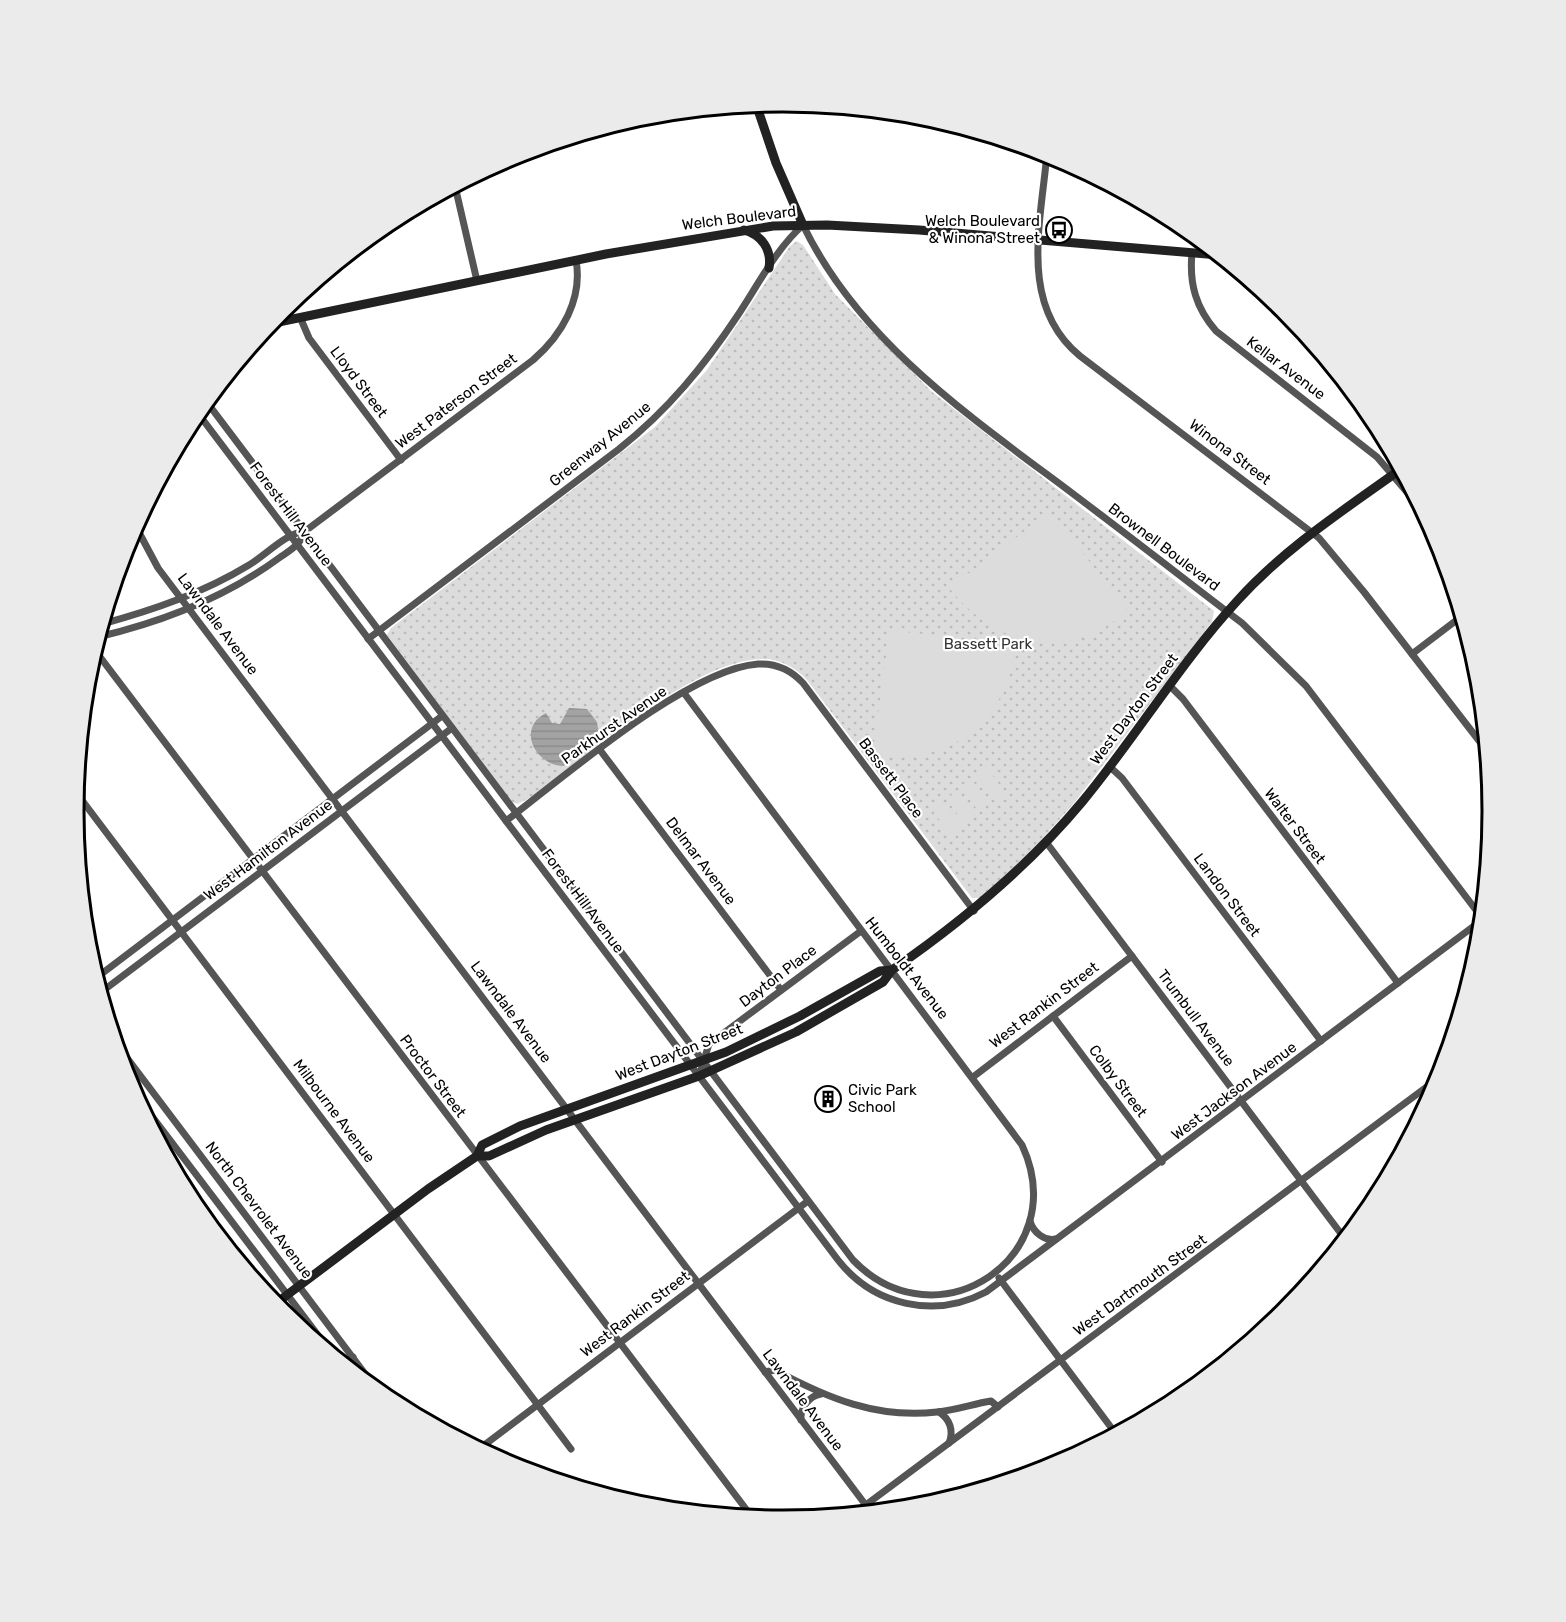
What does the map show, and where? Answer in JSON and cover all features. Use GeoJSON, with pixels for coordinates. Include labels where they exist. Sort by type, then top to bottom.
{"type":"FeatureCollection","features":[{"type":"Feature","properties":{"kind":"street"},"geometry":{"type":"LineString","coordinates":[[759,113],[776,163],[802,225]]}},
{"type":"Feature","properties":{"kind":"street","name":"Winona Street"},"geometry":{"type":"LineString","coordinates":[[1046,164],[1038,279],[1043,303],[1054,327],[1068,345],[1313,532],[1348,572],[1478,741]]}},
{"type":"Feature","properties":{"kind":"street"},"geometry":{"type":"LineString","coordinates":[[457,193],[477,281]]}},
{"type":"Feature","properties":{"kind":"street","name":"Welch Boulevard"},"geometry":{"type":"LineString","coordinates":[[285,321],[576,260],[742,230],[802,225],[919,230],[1206,254]]}},
{"type":"Feature","properties":{"kind":"street","name":"Greenway Avenue"},"geometry":{"type":"LineString","coordinates":[[368,639],[650,423],[681,393],[705,364],[790,238],[802,225]]}},
{"type":"Feature","properties":{"kind":"street","name":"Brownell Boulevard"},"geometry":{"type":"LineString","coordinates":[[802,225],[820,257],[849,298],[919,374],[963,411],[1267,645],[1306,686],[1475,910]]}},
{"type":"Feature","properties":{"kind":"street"},"geometry":{"type":"LineString","coordinates":[[742,230],[755,235],[764,244],[770,255],[770,268]]}},
{"type":"Feature","properties":{"kind":"street","name":"Kellar Avenue"},"geometry":{"type":"LineString","coordinates":[[1192,253],[1190,274],[1194,293],[1200,309],[1216,331],[1392,468]]}},
{"type":"Feature","properties":{"kind":"street","name":"West Paterson Street"},"geometry":{"type":"LineString","coordinates":[[111,621],[182,599],[242,569],[291,536],[304,532],[533,360],[550,343],[573,303],[578,282],[576,260]]}},
{"type":"Feature","properties":{"kind":"street","name":"Lloyd Street"},"geometry":{"type":"LineString","coordinates":[[300,318],[309,338],[401,460]]}},
{"type":"Feature","properties":{"kind":"street","name":"Forest Hill Avenue"},"geometry":{"type":"LineString","coordinates":[[212,409],[853,1260],[869,1275],[896,1289],[920,1294],[943,1294],[968,1288],[995,1274]]}},
{"type":"Feature","properties":{"kind":"street","name":"Forest Hill Avenue"},"geometry":{"type":"LineString","coordinates":[[204,421],[849,1273],[869,1289],[889,1299],[921,1306],[949,1305],[975,1297],[1001,1281]]}},
{"type":"Feature","properties":{"kind":"street","name":"West Dayton Street"},"geometry":{"type":"LineString","coordinates":[[283,1298],[477,1156],[489,1156],[575,1119],[711,1071],[810,1024],[883,982],[892,970],[974,911],[1046,842],[1110,766],[1227,612],[1267,571],[1313,532],[1395,474]]}},
{"type":"Feature","properties":{"kind":"street","name":"West Paterson Street"},"geometry":{"type":"LineString","coordinates":[[107,634],[189,608],[247,580],[297,544],[304,532]]}},
{"type":"Feature","properties":{"kind":"street","name":"Lawndale Avenue"},"geometry":{"type":"LineString","coordinates":[[141,536],[150,555],[182,599],[866,1505]]}},
{"type":"Feature","properties":{"kind":"street"},"geometry":{"type":"LineString","coordinates":[[1412,654],[1455,621]]}},
{"type":"Feature","properties":{"kind":"street","name":"Proctor Street"},"geometry":{"type":"LineString","coordinates":[[101,658],[746,1509]]}},
{"type":"Feature","properties":{"kind":"street","name":"Parkhurst Avenue"},"geometry":{"type":"LineString","coordinates":[[506,821],[652,711],[684,693],[744,667],[764,664],[781,667]]}},
{"type":"Feature","properties":{"kind":"street","name":"Bassett Place"},"geometry":{"type":"LineString","coordinates":[[781,667],[795,675],[807,689],[974,911]]}},
{"type":"Feature","properties":{"kind":"street","name":"Walter Street"},"geometry":{"type":"LineString","coordinates":[[1170,686],[1183,699],[1398,983]]}},
{"type":"Feature","properties":{"kind":"street","name":"Humboldt Avenue"},"geometry":{"type":"LineString","coordinates":[[684,693],[1015,1134],[1028,1159],[1034,1190],[1030,1221],[1018,1250],[995,1274]]}},
{"type":"Feature","properties":{"kind":"street","name":"West Hamilton Avenue"},"geometry":{"type":"LineString","coordinates":[[103,972],[442,716]]}},
{"type":"Feature","properties":{"kind":"street","name":"West Hamilton Avenue"},"geometry":{"type":"LineString","coordinates":[[107,988],[452,728]]}},
{"type":"Feature","properties":{"kind":"street","name":"Delmar Avenue"},"geometry":{"type":"LineString","coordinates":[[600,750],[781,990]]}},
{"type":"Feature","properties":{"kind":"street","name":"Landon Street"},"geometry":{"type":"LineString","coordinates":[[1110,766],[1122,778],[1321,1041]]}},
{"type":"Feature","properties":{"kind":"street","name":"Milbourne Avenue"},"geometry":{"type":"LineString","coordinates":[[84,803],[571,1449]]}},
{"type":"Feature","properties":{"kind":"street","name":"Trumbull Avenue"},"geometry":{"type":"LineString","coordinates":[[1046,842],[1341,1233]]}},
{"type":"Feature","properties":{"kind":"street","name":"West Jackson Avenue"},"geometry":{"type":"LineString","coordinates":[[1001,1281],[1472,926]]}},
{"type":"Feature","properties":{"kind":"street","name":"Dayton Place"},"geometry":{"type":"LineString","coordinates":[[699,1076],[709,1044],[861,930]]}},
{"type":"Feature","properties":{"kind":"street"},"geometry":{"type":"LineString","coordinates":[[598,943],[608,935]]}},
{"type":"Feature","properties":{"kind":"street","name":"West Rankin Street"},"geometry":{"type":"LineString","coordinates":[[973,1077],[1132,956]]}},
{"type":"Feature","properties":{"kind":"street","name":"West Dayton Street"},"geometry":{"type":"LineString","coordinates":[[477,1156],[480,1147],[529,1122],[703,1060],[805,1014],[877,973],[892,970]]}},
{"type":"Feature","properties":{"kind":"street"},"geometry":{"type":"LineString","coordinates":[[657,1021],[667,1013]]}},
{"type":"Feature","properties":{"kind":"street"},"geometry":{"type":"LineString","coordinates":[[805,1014],[810,1024]]}},
{"type":"Feature","properties":{"kind":"street","name":"Colby Street"},"geometry":{"type":"LineString","coordinates":[[1053,1016],[1162,1162]]}},
{"type":"Feature","properties":{"kind":"street","name":"North Chevrolet Avenue"},"geometry":{"type":"LineString","coordinates":[[132,1064],[362,1370]]}},
{"type":"Feature","properties":{"kind":"street","name":"West Dartmouth Street"},"geometry":{"type":"LineString","coordinates":[[866,1505],[1424,1089]]}},
{"type":"Feature","properties":{"kind":"street","name":"North Chevrolet Avenue"},"geometry":{"type":"LineString","coordinates":[[159,1126],[311,1326]]}},
{"type":"Feature","properties":{"kind":"street"},"geometry":{"type":"LineString","coordinates":[[179,1152],[191,1142]]}},
{"type":"Feature","properties":{"kind":"street"},"geometry":{"type":"LineString","coordinates":[[765,1163],[774,1156]]}},
{"type":"Feature","properties":{"kind":"street","name":"West Rankin Street"},"geometry":{"type":"LineString","coordinates":[[486,1444],[808,1201]]}},
{"type":"Feature","properties":{"kind":"street"},"geometry":{"type":"LineString","coordinates":[[1030,1221],[1042,1236],[1049,1240],[1059,1238]]}},
{"type":"Feature","properties":{"kind":"street"},"geometry":{"type":"LineString","coordinates":[[995,1274],[1111,1427]]}},
{"type":"Feature","properties":{"kind":"street"},"geometry":{"type":"LineString","coordinates":[[349,1360],[353,1357]]}},
{"type":"Feature","properties":{"kind":"street"},"geometry":{"type":"LineString","coordinates":[[765,1372],[776,1370],[821,1394],[855,1406],[885,1412],[939,1412],[989,1401],[998,1407]]}},
{"type":"Feature","properties":{"kind":"street"},"geometry":{"type":"LineString","coordinates":[[801,1420],[801,1411],[807,1403],[821,1394]]}},
{"type":"Feature","properties":{"kind":"street"},"geometry":{"type":"LineString","coordinates":[[939,1412],[950,1425],[952,1434],[948,1444]]}},
{"type":"Feature","properties":{"kind":"green space","name":"Bassett Park"},"geometry":{"type":"Polygon","coordinates":[[[797,241],[803,245],[835,294],[931,391],[1214,611],[1212,622],[1074,803],[1027,856],[981,898],[972,898],[807,680],[787,665],[775,660],[763,659],[740,662],[716,670],[690,683],[639,714],[540,791],[517,804],[511,801],[387,635],[391,628],[655,427],[707,370],[790,246],[797,241]]]}},
{"type":"Feature","properties":{"kind":"green space"},"geometry":{"type":"Polygon","coordinates":[[[1046,515],[1053,515],[1128,611],[1105,627],[1081,638],[1057,642],[1034,642],[1011,636],[968,609],[949,588],[1046,515]]]}},
{"type":"Feature","properties":{"kind":"green space"},"geometry":{"type":"Polygon","coordinates":[[[895,631],[943,636],[1015,651],[1008,678],[998,701],[984,720],[967,735],[948,746],[925,754],[872,757],[888,641],[895,631]]]}},
{"type":"Feature","properties":{"kind":"green space"},"geometry":{"type":"Polygon","coordinates":[[[987,768],[1005,792],[994,801],[976,777],[987,768]]]}},
{"type":"Feature","properties":{"kind":"green space"},"geometry":{"type":"Polygon","coordinates":[[[972,780],[990,803],[979,812],[961,788],[972,780]]]}},
{"type":"Feature","properties":{"kind":"green space"},"geometry":{"type":"Polygon","coordinates":[[[957,791],[976,815],[964,823],[946,799],[957,791]]]}},
{"type":"Feature","properties":{"kind":"green space"},"geometry":{"type":"Polygon","coordinates":[[[943,802],[961,826],[950,834],[932,810],[943,802]]]}},
{"type":"Feature","properties":{"kind":"shaded area"},"geometry":{"type":"Polygon","coordinates":[[[569,708],[587,709],[597,722],[599,735],[564,766],[545,760],[533,745],[531,736],[532,728],[537,720],[546,713],[552,723],[560,724],[569,708]]]}},
{"type":"Feature","properties":{"kind":"place","name":"Welch Boulevard & Winona Street"},"geometry":{"type":"Point","coordinates":[1059,230]}},
{"type":"Feature","properties":{"kind":"place","name":"Civic Park School"},"geometry":{"type":"Point","coordinates":[828,1099]}}]}
